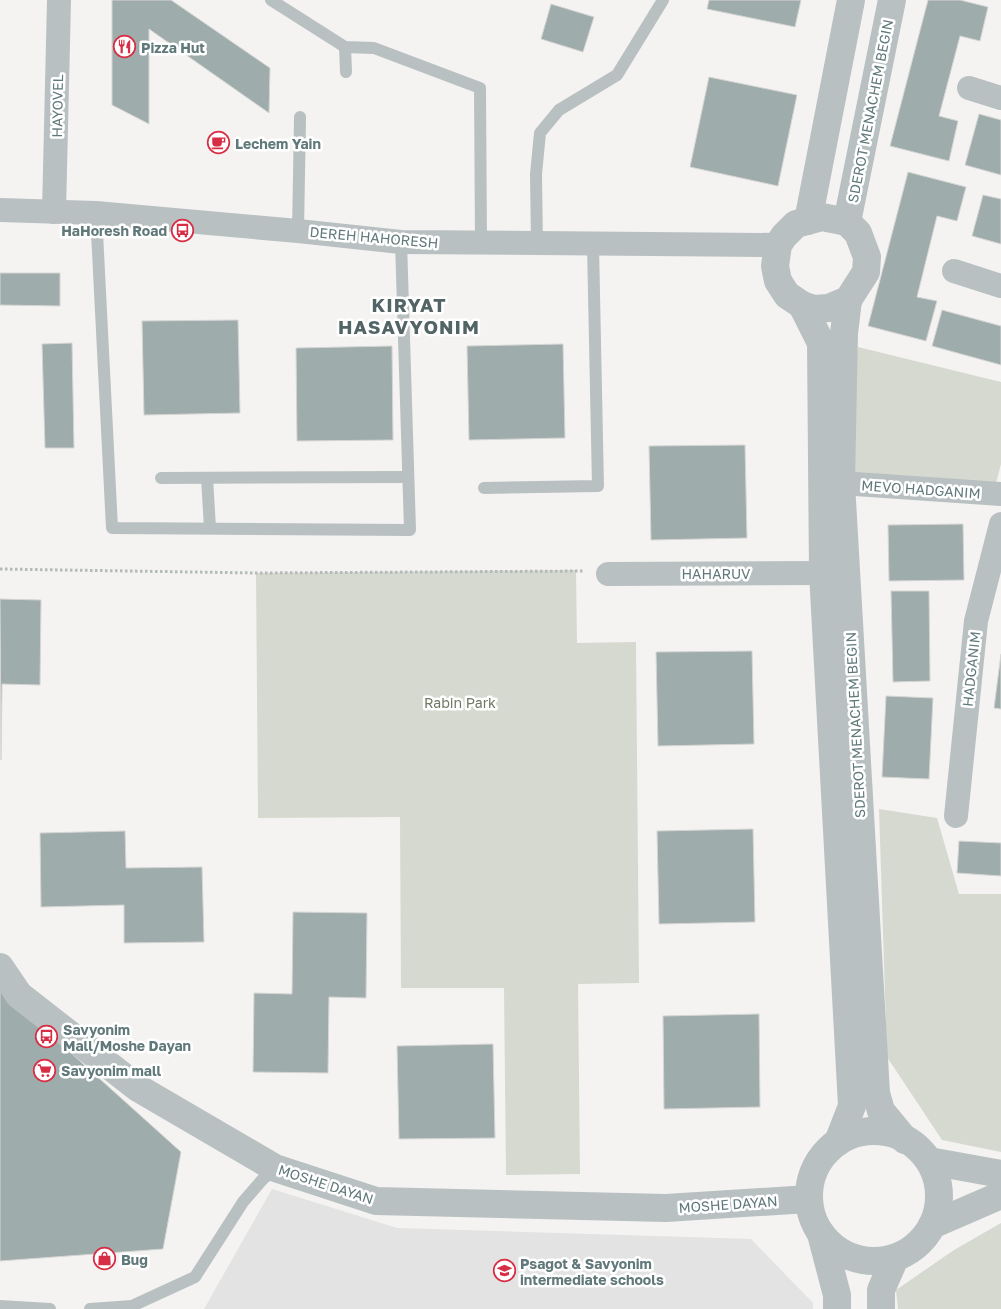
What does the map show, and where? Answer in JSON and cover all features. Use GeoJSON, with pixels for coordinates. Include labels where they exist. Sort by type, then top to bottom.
{"type":"FeatureCollection","features":[{"type":"Feature","properties":{"kind":"street","name":"HAYOVEL"},"geometry":{"type":"LineString","coordinates":[[54,212],[59,0]]}},
{"type":"Feature","properties":{"kind":"street"},"geometry":{"type":"LineString","coordinates":[[808,220],[851,0]]}},
{"type":"Feature","properties":{"kind":"street","name":"SDEROT MENACHEM BEGIN"},"geometry":{"type":"LineString","coordinates":[[847,222],[892,0]]}},
{"type":"Feature","properties":{"kind":"street"},"geometry":{"type":"LineString","coordinates":[[969,88],[1001,98]]}},
{"type":"Feature","properties":{"kind":"street","name":"DEREH HAHORESH"},"geometry":{"type":"LineString","coordinates":[[0,210],[96,213],[298,230],[401,242],[778,245]]}},
{"type":"Feature","properties":{"kind":"street"},"geometry":{"type":"LineString","coordinates":[[822,217],[847,222],[858,233],[867,257],[866,272],[848,300],[829,308],[813,309],[802,305],[787,294],[778,281],[774,266],[778,245],[796,224],[808,220],[822,217]]}},
{"type":"Feature","properties":{"kind":"street"},"geometry":{"type":"LineString","coordinates":[[954,271],[1001,286]]}},
{"type":"Feature","properties":{"kind":"street","name":"SDEROT MENACHEM BEGIN"},"geometry":{"type":"LineString","coordinates":[[848,300],[844,332],[841,483],[876,1093],[881,1111],[905,1140]]}},
{"type":"Feature","properties":{"kind":"street","name":"SDEROT MENACHEM BEGIN"},"geometry":{"type":"LineString","coordinates":[[802,305],[821,343],[823,573],[852,1106],[838,1142]]}},
{"type":"Feature","properties":{"kind":"street","name":"MEVO HADGANIM"},"geometry":{"type":"LineString","coordinates":[[841,483],[1001,494]]}},
{"type":"Feature","properties":{"kind":"street","name":"HADGANIM"},"geometry":{"type":"LineString","coordinates":[[956,816],[976,621],[1001,524]]}},
{"type":"Feature","properties":{"kind":"street","name":"HAHARUV"},"geometry":{"type":"LineString","coordinates":[[608,574],[823,573]]}},
{"type":"Feature","properties":{"kind":"street","name":"MOSHE DAYAN"},"geometry":{"type":"LineString","coordinates":[[0,967],[20,995],[138,1088],[275,1168],[376,1201],[666,1208],[809,1199]]}},
{"type":"Feature","properties":{"kind":"street"},"geometry":{"type":"LineString","coordinates":[[874,1132],[885,1133],[905,1140],[914,1145],[928,1161],[937,1180],[939,1193],[937,1214],[932,1225],[912,1249],[895,1258],[877,1261],[865,1260],[844,1254],[828,1242],[814,1221],[809,1199],[809,1188],[816,1166],[829,1150],[849,1136],[874,1132]]}},
{"type":"Feature","properties":{"kind":"street"},"geometry":{"type":"LineString","coordinates":[[928,1161],[1001,1174]]}},
{"type":"Feature","properties":{"kind":"street"},"geometry":{"type":"LineString","coordinates":[[932,1225],[1001,1195]]}},
{"type":"Feature","properties":{"kind":"street"},"geometry":{"type":"LineString","coordinates":[[821,1234],[836,1295],[837,1309]]}},
{"type":"Feature","properties":{"kind":"street"},"geometry":{"type":"LineString","coordinates":[[881,1309],[882,1290],[895,1258]]}},
{"type":"Feature","properties":{"kind":"lane"},"geometry":{"type":"LineString","coordinates":[[271,0],[345,47],[374,48],[480,88],[481,244]]}},
{"type":"Feature","properties":{"kind":"lane"},"geometry":{"type":"LineString","coordinates":[[537,244],[536,174],[540,133],[559,110],[617,75],[663,0]]}},
{"type":"Feature","properties":{"kind":"lane"},"geometry":{"type":"LineString","coordinates":[[345,47],[346,72]]}},
{"type":"Feature","properties":{"kind":"lane"},"geometry":{"type":"LineString","coordinates":[[298,230],[300,118]]}},
{"type":"Feature","properties":{"kind":"lane"},"geometry":{"type":"LineString","coordinates":[[96,213],[112,528],[410,530],[401,242]]}},
{"type":"Feature","properties":{"kind":"lane"},"geometry":{"type":"LineString","coordinates":[[484,488],[598,486],[593,245]]}},
{"type":"Feature","properties":{"kind":"lane"},"geometry":{"type":"LineString","coordinates":[[161,478],[408,477]]}},
{"type":"Feature","properties":{"kind":"lane"},"geometry":{"type":"LineString","coordinates":[[207,478],[210,528]]}},
{"type":"Feature","properties":{"kind":"lane"},"geometry":{"type":"LineString","coordinates":[[90,1309],[132,1306],[195,1277],[243,1202],[275,1168]]}},
{"type":"Feature","properties":{"kind":"lane"},"geometry":{"type":"LineString","coordinates":[[0,1306],[50,1309]]}},
{"type":"Feature","properties":{"kind":"path"},"geometry":{"type":"LineString","coordinates":[[0,569],[256,573],[576,570],[608,574]]}},
{"type":"Feature","properties":{"kind":"shaded area","name":"Psagot & Savyonim intermediate schools"},"geometry":{"type":"Polygon","coordinates":[[[272,1189],[397,1228],[751,1239],[813,1303],[813,1309],[204,1309],[272,1189]]]}},
{"type":"Feature","properties":{"kind":"green space"},"geometry":{"type":"Polygon","coordinates":[[[858,347],[1001,382],[1001,464],[995,487],[846,477],[858,347]]]}},
{"type":"Feature","properties":{"kind":"green space","name":"Rabin Park"},"geometry":{"type":"Polygon","coordinates":[[[576,570],[577,643],[636,642],[639,983],[578,984],[580,1174],[506,1175],[504,988],[401,988],[400,817],[258,818],[256,573],[576,570]]]}},
{"type":"Feature","properties":{"kind":"green space"},"geometry":{"type":"Polygon","coordinates":[[[879,809],[937,818],[959,894],[1001,894],[1001,1152],[942,1140],[887,1057],[879,809]]]}},
{"type":"Feature","properties":{"kind":"green space"},"geometry":{"type":"Polygon","coordinates":[[[1001,1223],[1001,1309],[898,1309],[896,1290],[954,1250],[1001,1223]]]}},
{"type":"Feature","properties":{"kind":"building"},"geometry":{"type":"Polygon","coordinates":[[[112,0],[171,0],[270,68],[269,113],[149,29],[149,124],[112,105],[112,0]]]}},
{"type":"Feature","properties":{"kind":"building"},"geometry":{"type":"Polygon","coordinates":[[[709,0],[801,0],[795,27],[707,9],[709,0]]]}},
{"type":"Feature","properties":{"kind":"building"},"geometry":{"type":"Polygon","coordinates":[[[928,0],[960,0],[988,7],[980,41],[960,36],[939,116],[958,121],[949,161],[890,146],[928,0]]]}},
{"type":"Feature","properties":{"kind":"building"},"geometry":{"type":"Polygon","coordinates":[[[551,4],[594,17],[583,52],[541,39],[551,4]]]}},
{"type":"Feature","properties":{"kind":"building"},"geometry":{"type":"Polygon","coordinates":[[[709,77],[797,95],[778,186],[690,167],[709,77]]]}},
{"type":"Feature","properties":{"kind":"building"},"geometry":{"type":"Polygon","coordinates":[[[979,114],[1001,120],[1001,175],[965,165],[979,114]]]}},
{"type":"Feature","properties":{"kind":"building"},"geometry":{"type":"Polygon","coordinates":[[[908,172],[966,187],[957,221],[937,216],[917,297],[937,301],[926,341],[868,326],[908,172]]]}},
{"type":"Feature","properties":{"kind":"building"},"geometry":{"type":"Polygon","coordinates":[[[983,195],[1001,199],[1001,244],[972,236],[983,195]]]}},
{"type":"Feature","properties":{"kind":"building"},"geometry":{"type":"Polygon","coordinates":[[[0,273],[60,273],[60,306],[0,305],[0,273]]]}},
{"type":"Feature","properties":{"kind":"building"},"geometry":{"type":"Polygon","coordinates":[[[942,310],[1001,326],[1001,365],[932,346],[942,310]]]}},
{"type":"Feature","properties":{"kind":"building"},"geometry":{"type":"Polygon","coordinates":[[[238,320],[240,413],[144,415],[142,321],[238,320]]]}},
{"type":"Feature","properties":{"kind":"building"},"geometry":{"type":"Polygon","coordinates":[[[72,343],[74,448],[45,448],[42,344],[72,343]]]}},
{"type":"Feature","properties":{"kind":"building"},"geometry":{"type":"Polygon","coordinates":[[[563,344],[565,438],[469,440],[467,346],[563,344]]]}},
{"type":"Feature","properties":{"kind":"building"},"geometry":{"type":"Polygon","coordinates":[[[392,346],[393,440],[297,441],[296,348],[392,346]]]}},
{"type":"Feature","properties":{"kind":"building"},"geometry":{"type":"Polygon","coordinates":[[[745,445],[747,538],[651,540],[649,446],[745,445]]]}},
{"type":"Feature","properties":{"kind":"building"},"geometry":{"type":"Polygon","coordinates":[[[963,524],[964,580],[889,581],[888,525],[963,524]]]}},
{"type":"Feature","properties":{"kind":"building"},"geometry":{"type":"Polygon","coordinates":[[[891,591],[929,591],[930,681],[893,682],[891,591]]]}},
{"type":"Feature","properties":{"kind":"building"},"geometry":{"type":"Polygon","coordinates":[[[0,599],[41,600],[40,685],[2,684],[1,760],[0,599]]]}},
{"type":"Feature","properties":{"kind":"building"},"geometry":{"type":"Polygon","coordinates":[[[752,651],[754,744],[658,746],[656,652],[752,651]]]}},
{"type":"Feature","properties":{"kind":"building"},"geometry":{"type":"Polygon","coordinates":[[[1001,654],[1001,709],[994,708],[1001,654]]]}},
{"type":"Feature","properties":{"kind":"building"},"geometry":{"type":"Polygon","coordinates":[[[886,696],[933,698],[929,779],[882,777],[886,696]]]}},
{"type":"Feature","properties":{"kind":"building"},"geometry":{"type":"Polygon","coordinates":[[[753,829],[755,922],[659,924],[657,831],[753,829]]]}},
{"type":"Feature","properties":{"kind":"building"},"geometry":{"type":"Polygon","coordinates":[[[125,831],[126,868],[202,867],[204,942],[124,943],[124,905],[41,907],[40,833],[125,831]]]}},
{"type":"Feature","properties":{"kind":"building"},"geometry":{"type":"Polygon","coordinates":[[[959,841],[1001,843],[1001,876],[957,873],[959,841]]]}},
{"type":"Feature","properties":{"kind":"building"},"geometry":{"type":"Polygon","coordinates":[[[293,912],[367,913],[366,998],[329,997],[328,1073],[253,1072],[254,993],[292,994],[293,912]]]}},
{"type":"Feature","properties":{"kind":"building","name":"Savyonim mall"},"geometry":{"type":"Polygon","coordinates":[[[0,989],[181,1152],[163,1249],[0,1261],[0,989]]]}},
{"type":"Feature","properties":{"kind":"building"},"geometry":{"type":"Polygon","coordinates":[[[759,1014],[760,1107],[664,1109],[663,1016],[759,1014]]]}},
{"type":"Feature","properties":{"kind":"building"},"geometry":{"type":"Polygon","coordinates":[[[493,1044],[495,1138],[399,1139],[397,1046],[493,1044]]]}},
{"type":"Feature","properties":{"kind":"place","name":"Pizza Hut"},"geometry":{"type":"Point","coordinates":[125,47]}},
{"type":"Feature","properties":{"kind":"place","name":"Lechem Yain"},"geometry":{"type":"Point","coordinates":[219,143]}},
{"type":"Feature","properties":{"kind":"place","name":"HaHoresh Road"},"geometry":{"type":"Point","coordinates":[183,230]}},
{"type":"Feature","properties":{"kind":"place","name":"Savyonim Mall/Moshe Dayan"},"geometry":{"type":"Point","coordinates":[47,1037]}},
{"type":"Feature","properties":{"kind":"place","name":"Savyonim mall"},"geometry":{"type":"Point","coordinates":[45,1070]}},
{"type":"Feature","properties":{"kind":"place","name":"Bug"},"geometry":{"type":"Point","coordinates":[105,1259]}},
{"type":"Feature","properties":{"kind":"place","name":"Psagot & Savyonim intermediate schools"},"geometry":{"type":"Point","coordinates":[504,1271]}},
{"type":"Feature","properties":{"kind":"district","name":"KIRYAT HASAVYONIM"},"geometry":{"type":"Point","coordinates":[409,315]}}]}
